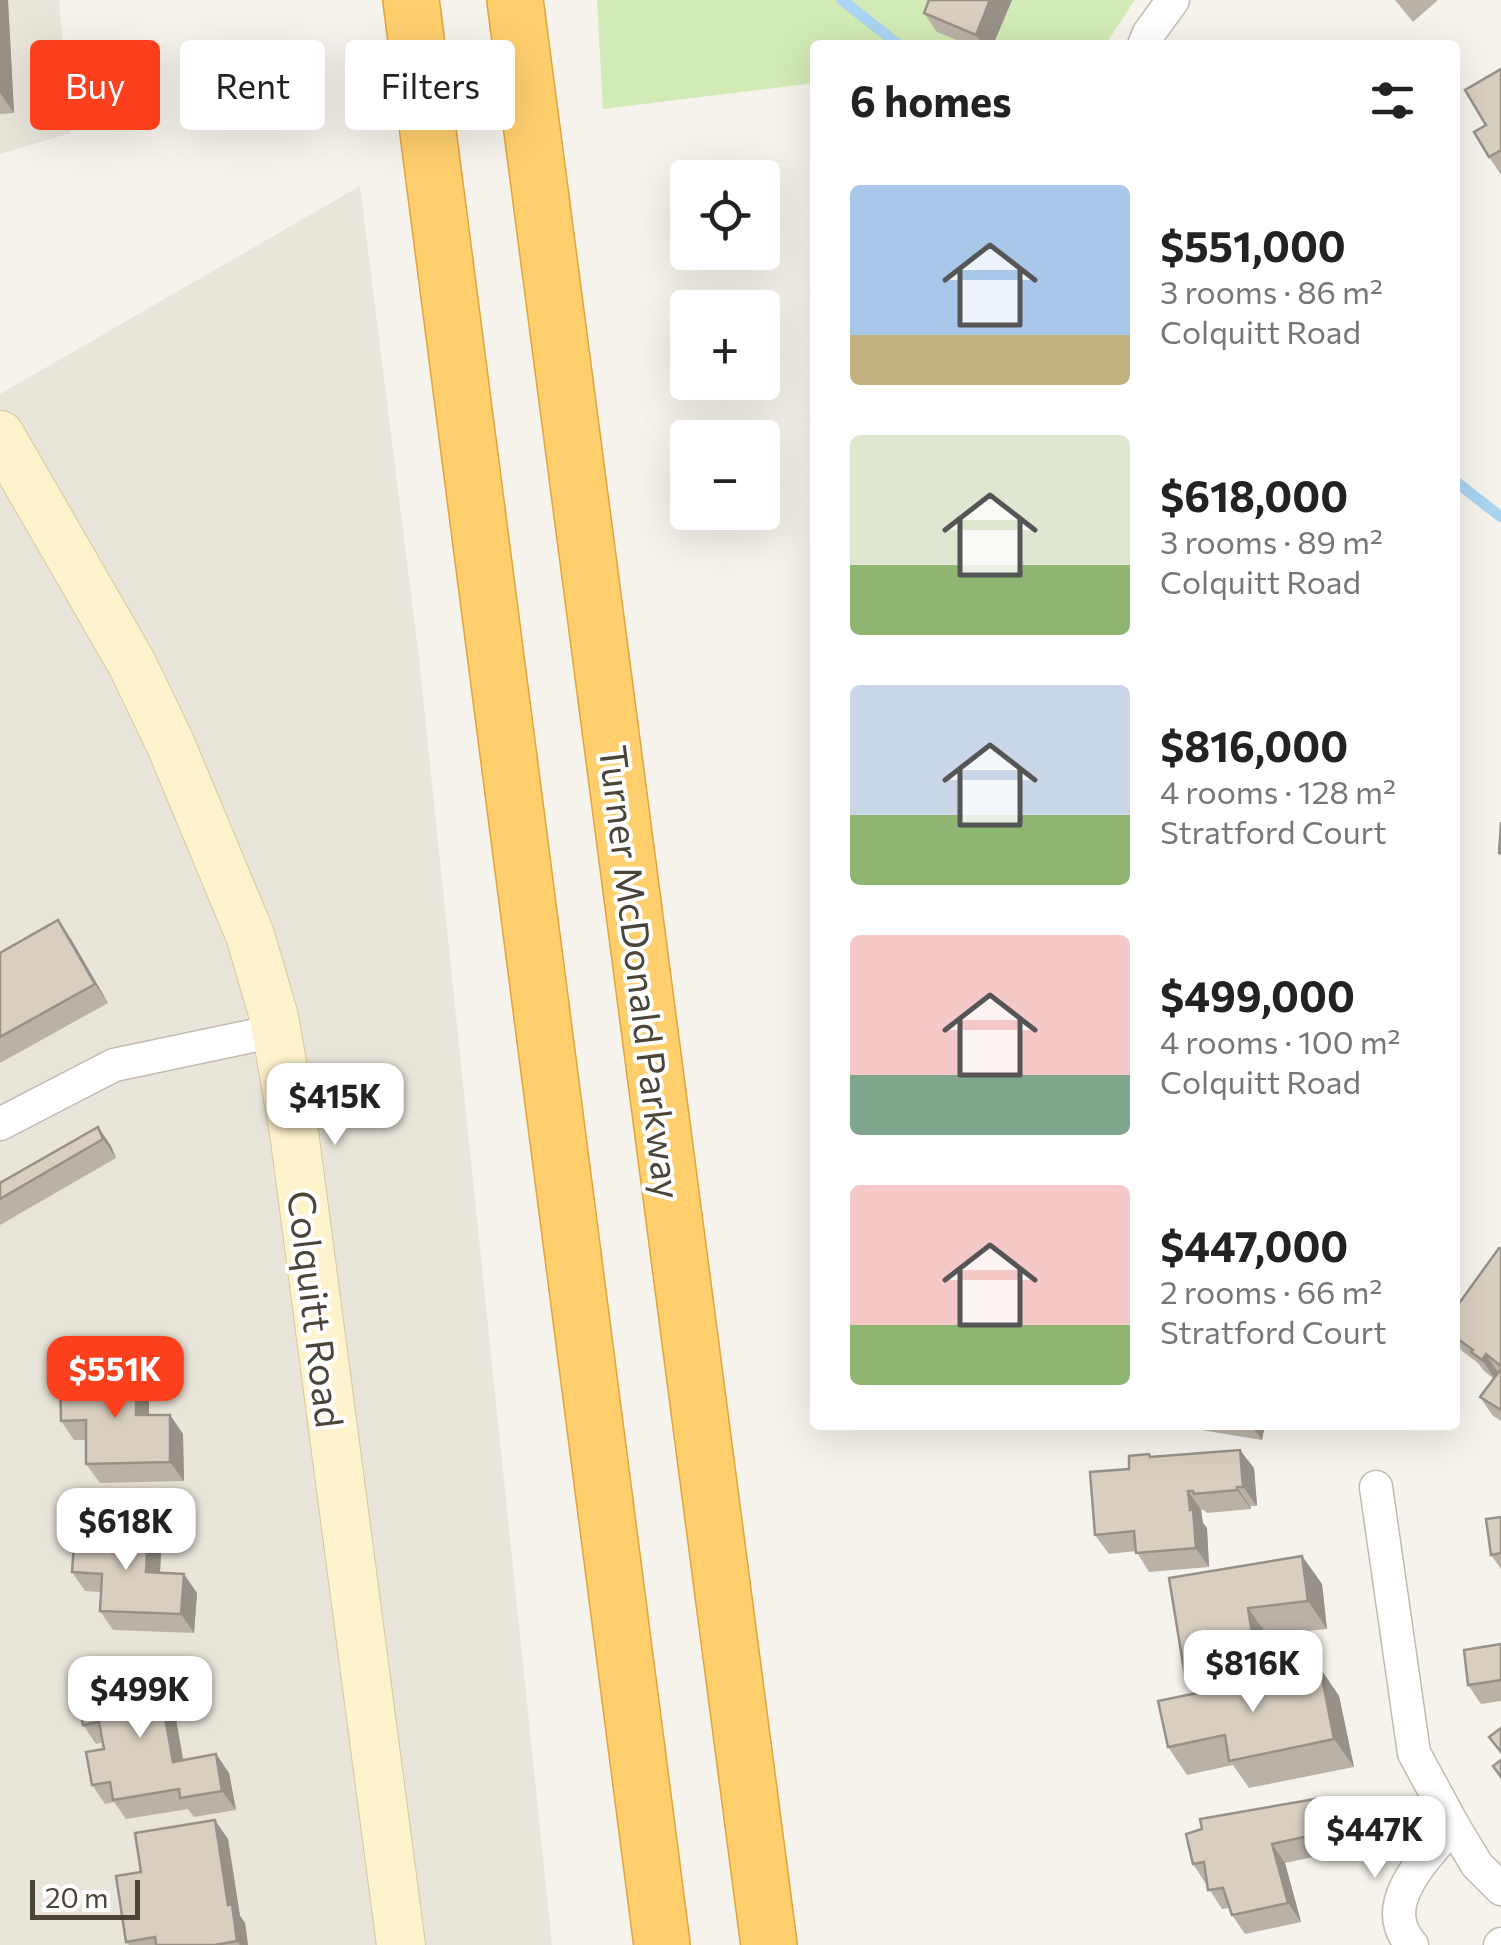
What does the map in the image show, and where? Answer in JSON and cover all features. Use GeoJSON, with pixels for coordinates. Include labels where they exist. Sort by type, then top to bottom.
{"type":"FeatureCollection","features":[{"type":"Feature","properties":{"kind":"highway"},"geometry":{"type":"LineString","coordinates":[[411,0],[662,1945]]}},
{"type":"Feature","properties":{"kind":"highway","name":"Turner McDonald Parkway"},"geometry":{"type":"LineString","coordinates":[[515,0],[769,1945]]}},
{"type":"Feature","properties":{"kind":"street"},"geometry":{"type":"LineString","coordinates":[[1146,40],[1173,0]]}},
{"type":"Feature","properties":{"kind":"street","name":"Colquitt Road"},"geometry":{"type":"LineString","coordinates":[[0,435],[132,664],[170,743],[250,935],[276,1031],[294,1132],[401,1945]]}},
{"type":"Feature","properties":{"kind":"street"},"geometry":{"type":"LineString","coordinates":[[0,1124],[114,1065],[276,1031]]}},
{"type":"Feature","properties":{"kind":"street"},"geometry":{"type":"LineString","coordinates":[[1376,1487],[1414,1753],[1477,1865],[1501,1889]]}},
{"type":"Feature","properties":{"kind":"street"},"geometry":{"type":"LineString","coordinates":[[1412,1945],[1404,1936],[1398,1909],[1408,1881],[1452,1825]]}},
{"type":"Feature","properties":{"kind":"shaded area"},"geometry":{"type":"Polygon","coordinates":[[[0,0],[59,0],[63,40],[30,40],[30,130],[71,133],[0,154],[0,0]]]}},
{"type":"Feature","properties":{"kind":"shaded area"},"geometry":{"type":"Polygon","coordinates":[[[360,186],[419,658],[552,1945],[0,1945],[0,394],[360,186]]]}},
{"type":"Feature","properties":{"kind":"green space"},"geometry":{"type":"Polygon","coordinates":[[[597,0],[1135,0],[1108,40],[810,40],[810,84],[603,109],[597,0]]]}},
{"type":"Feature","properties":{"kind":"building"},"geometry":{"type":"Polygon","coordinates":[[[929,0],[990,0],[976,35],[924,13],[929,0]]]}},
{"type":"Feature","properties":{"kind":"building"},"geometry":{"type":"Polygon","coordinates":[[[1501,69],[1501,150],[1489,157],[1474,132],[1486,125],[1465,90],[1501,69]]]}},
{"type":"Feature","properties":{"kind":"building"},"geometry":{"type":"Polygon","coordinates":[[[58,920],[95,984],[0,1037],[0,953],[58,920]]]}},
{"type":"Feature","properties":{"kind":"building"},"geometry":{"type":"Polygon","coordinates":[[[98,1127],[103,1139],[0,1199],[0,1183],[98,1127]]]}},
{"type":"Feature","properties":{"kind":"building"},"geometry":{"type":"Polygon","coordinates":[[[1501,1249],[1501,1366],[1486,1354],[1482,1360],[1460,1341],[1460,1302],[1501,1249]]]}},
{"type":"Feature","properties":{"kind":"building"},"geometry":{"type":"Polygon","coordinates":[[[1501,1369],[1501,1410],[1480,1397],[1501,1369]]]}},
{"type":"Feature","properties":{"kind":"building"},"geometry":{"type":"Polygon","coordinates":[[[136,1376],[136,1415],[170,1415],[170,1462],[86,1464],[86,1420],[61,1421],[60,1377],[136,1376]]]}},
{"type":"Feature","properties":{"kind":"building"},"geometry":{"type":"Polygon","coordinates":[[[1240,1450],[1243,1487],[1194,1494],[1188,1491],[1196,1548],[1136,1553],[1134,1531],[1095,1535],[1090,1472],[1129,1469],[1129,1456],[1240,1450]]]}},
{"type":"Feature","properties":{"kind":"building"},"geometry":{"type":"Polygon","coordinates":[[[1501,1517],[1501,1553],[1491,1555],[1486,1519],[1501,1517]]]}},
{"type":"Feature","properties":{"kind":"building"},"geometry":{"type":"Polygon","coordinates":[[[75,1530],[148,1533],[146,1572],[184,1574],[181,1614],[100,1611],[102,1574],[72,1572],[75,1530]]]}},
{"type":"Feature","properties":{"kind":"building"},"geometry":{"type":"Polygon","coordinates":[[[1302,1556],[1308,1601],[1248,1608],[1257,1665],[1185,1676],[1169,1578],[1302,1556]]]}},
{"type":"Feature","properties":{"kind":"building"},"geometry":{"type":"Polygon","coordinates":[[[1501,1644],[1501,1680],[1468,1685],[1464,1650],[1501,1644]]]}},
{"type":"Feature","properties":{"kind":"building"},"geometry":{"type":"Polygon","coordinates":[[[156,1667],[173,1762],[216,1754],[222,1791],[180,1798],[179,1789],[113,1800],[110,1782],[92,1785],[86,1752],[104,1749],[99,1722],[83,1725],[78,1696],[99,1693],[98,1678],[156,1667]]]}},
{"type":"Feature","properties":{"kind":"building"},"geometry":{"type":"Polygon","coordinates":[[[1320,1668],[1334,1739],[1229,1761],[1225,1735],[1168,1747],[1158,1701],[1320,1668]]]}},
{"type":"Feature","properties":{"kind":"building"},"geometry":{"type":"Polygon","coordinates":[[[1501,1728],[1501,1752],[1489,1737],[1501,1728]]]}},
{"type":"Feature","properties":{"kind":"building"},"geometry":{"type":"Polygon","coordinates":[[[1501,1760],[1501,1777],[1493,1766],[1501,1760]]]}},
{"type":"Feature","properties":{"kind":"building"},"geometry":{"type":"Polygon","coordinates":[[[1315,1799],[1318,1834],[1272,1844],[1288,1903],[1232,1915],[1223,1888],[1208,1890],[1204,1862],[1193,1864],[1186,1834],[1202,1829],[1200,1819],[1315,1799]]]}},
{"type":"Feature","properties":{"kind":"building"},"geometry":{"type":"Polygon","coordinates":[[[215,1820],[237,1941],[156,1945],[155,1937],[126,1942],[116,1876],[141,1872],[135,1833],[215,1820]]]}},
{"type":"Feature","properties":{"kind":"waterway"},"geometry":{"type":"LineString","coordinates":[[842,0],[893,40]]}},
{"type":"Feature","properties":{"kind":"waterway"},"geometry":{"type":"LineString","coordinates":[[1460,485],[1501,517]]}}]}
